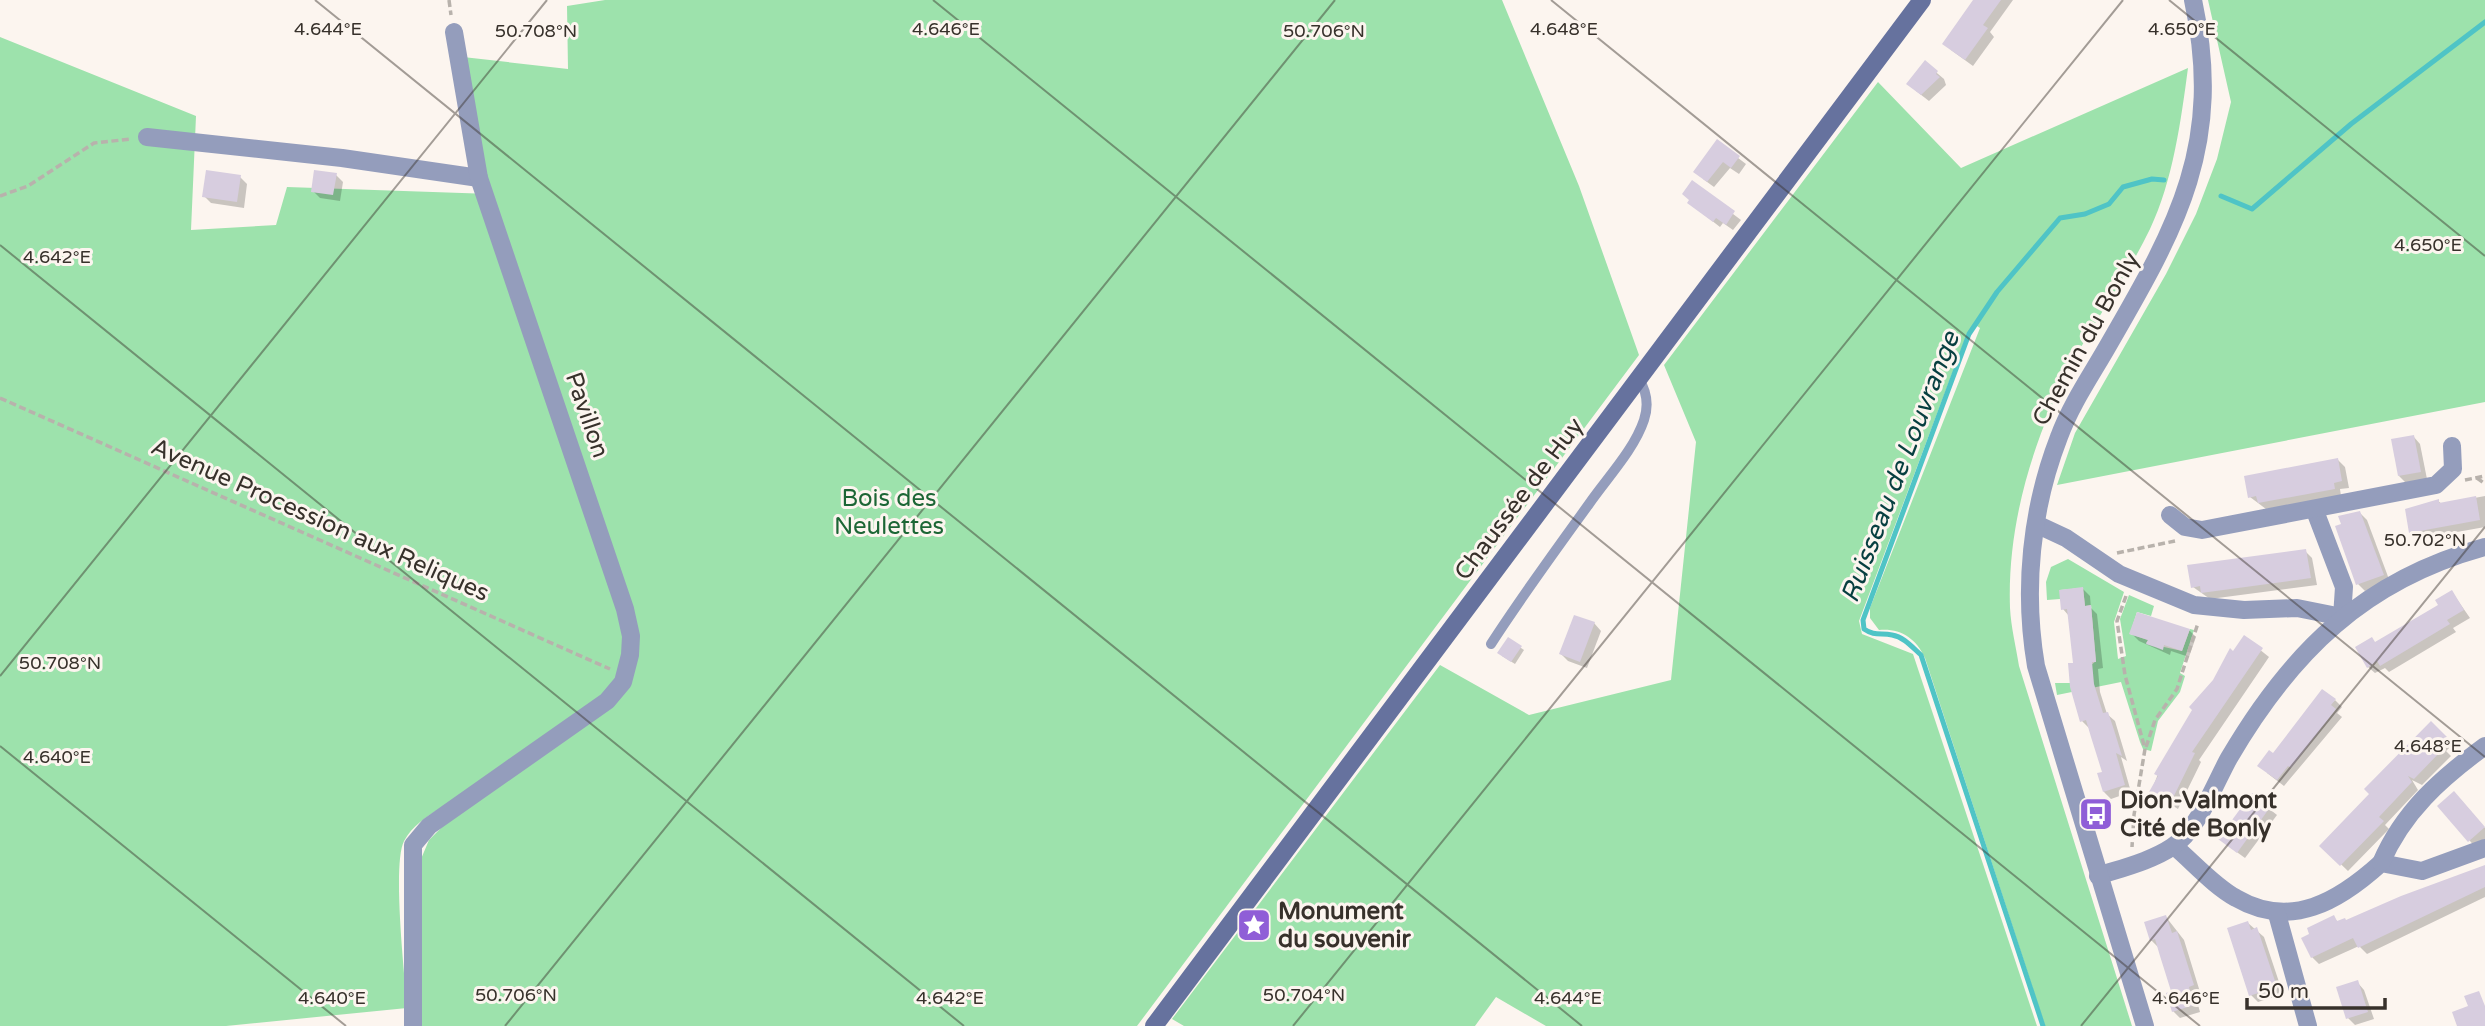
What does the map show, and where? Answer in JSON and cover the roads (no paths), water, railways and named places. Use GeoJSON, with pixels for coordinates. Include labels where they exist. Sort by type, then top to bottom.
{"type":"FeatureCollection","features":[{"type":"Feature","properties":{"kind":"main road","name":"Chaussée de Huy"},"geometry":{"type":"LineString","coordinates":[[1154,1026],[1922,0]]}},
{"type":"Feature","properties":{"kind":"street","name":"Chemin du Bonly"},"geometry":{"type":"LineString","coordinates":[[2145,1026],[2036,666],[2031,637],[2030,579],[2036,524],[2059,435],[2157,262],[2185,197],[2198,152],[2203,82],[2193,0]]}},
{"type":"Feature","properties":{"kind":"street","name":"Pavillon"},"geometry":{"type":"LineString","coordinates":[[413,1026],[411,853],[417,838],[429,826],[601,706],[618,690],[626,672],[631,636],[625,609],[479,178],[454,32]]}},
{"type":"Feature","properties":{"kind":"street"},"geometry":{"type":"LineString","coordinates":[[147,137],[342,158],[479,178]]}},
{"type":"Feature","properties":{"kind":"street"},"geometry":{"type":"LineString","coordinates":[[2170,515],[2185,527],[2202,530],[2315,511],[2436,485],[2453,468],[2452,446]]}},
{"type":"Feature","properties":{"kind":"street"},"geometry":{"type":"LineString","coordinates":[[2315,511],[2344,587],[2342,617]]}},
{"type":"Feature","properties":{"kind":"street"},"geometry":{"type":"LineString","coordinates":[[2036,524],[2066,538],[2132,580],[2204,606],[2244,610],[2297,608],[2342,617]]}},
{"type":"Feature","properties":{"kind":"street"},"geometry":{"type":"LineString","coordinates":[[2098,876],[2174,846],[2197,818],[2270,691],[2342,617],[2421,571],[2485,547]]}},
{"type":"Feature","properties":{"kind":"street"},"geometry":{"type":"LineString","coordinates":[[2174,846],[2236,899],[2277,914],[2331,901],[2353,888],[2381,863],[2394,833],[2416,805],[2454,769],[2485,746]]}},
{"type":"Feature","properties":{"kind":"street"},"geometry":{"type":"LineString","coordinates":[[2381,863],[2422,871],[2485,848]]}},
{"type":"Feature","properties":{"kind":"street"},"geometry":{"type":"LineString","coordinates":[[2277,914],[2308,1026]]}},
{"type":"Feature","properties":{"kind":"lane"},"geometry":{"type":"LineString","coordinates":[[1491,644],[1528,587],[1622,458],[1643,423],[1648,407],[1645,390],[1639,379]]}},
{"type":"Feature","properties":{"kind":"waterway","name":"Ruisseau de Louvrange"},"geometry":{"type":"LineString","coordinates":[[2221,196],[2252,209],[2351,124],[2485,22]]}},
{"type":"Feature","properties":{"kind":"waterway","name":"Ruisseau de Louvrange"},"geometry":{"type":"LineString","coordinates":[[2043,1026],[1921,655],[1900,638],[1864,629],[1863,620],[1969,334],[1997,292],[2060,218],[2085,214],[2109,204],[2123,187],[2152,179],[2164,180]]}},
{"type":"Feature","properties":{"kind":"place","name":"Dion-Valmont Cité de Bonly"},"geometry":{"type":"Point","coordinates":[2096,814]}},
{"type":"Feature","properties":{"kind":"place","name":"Monument du souvenir"},"geometry":{"type":"Point","coordinates":[1254,925]}},
{"type":"Feature","properties":{"kind":"park label","name":"Bois des Neulettes"},"geometry":{"type":"Point","coordinates":[889,512]}}]}
